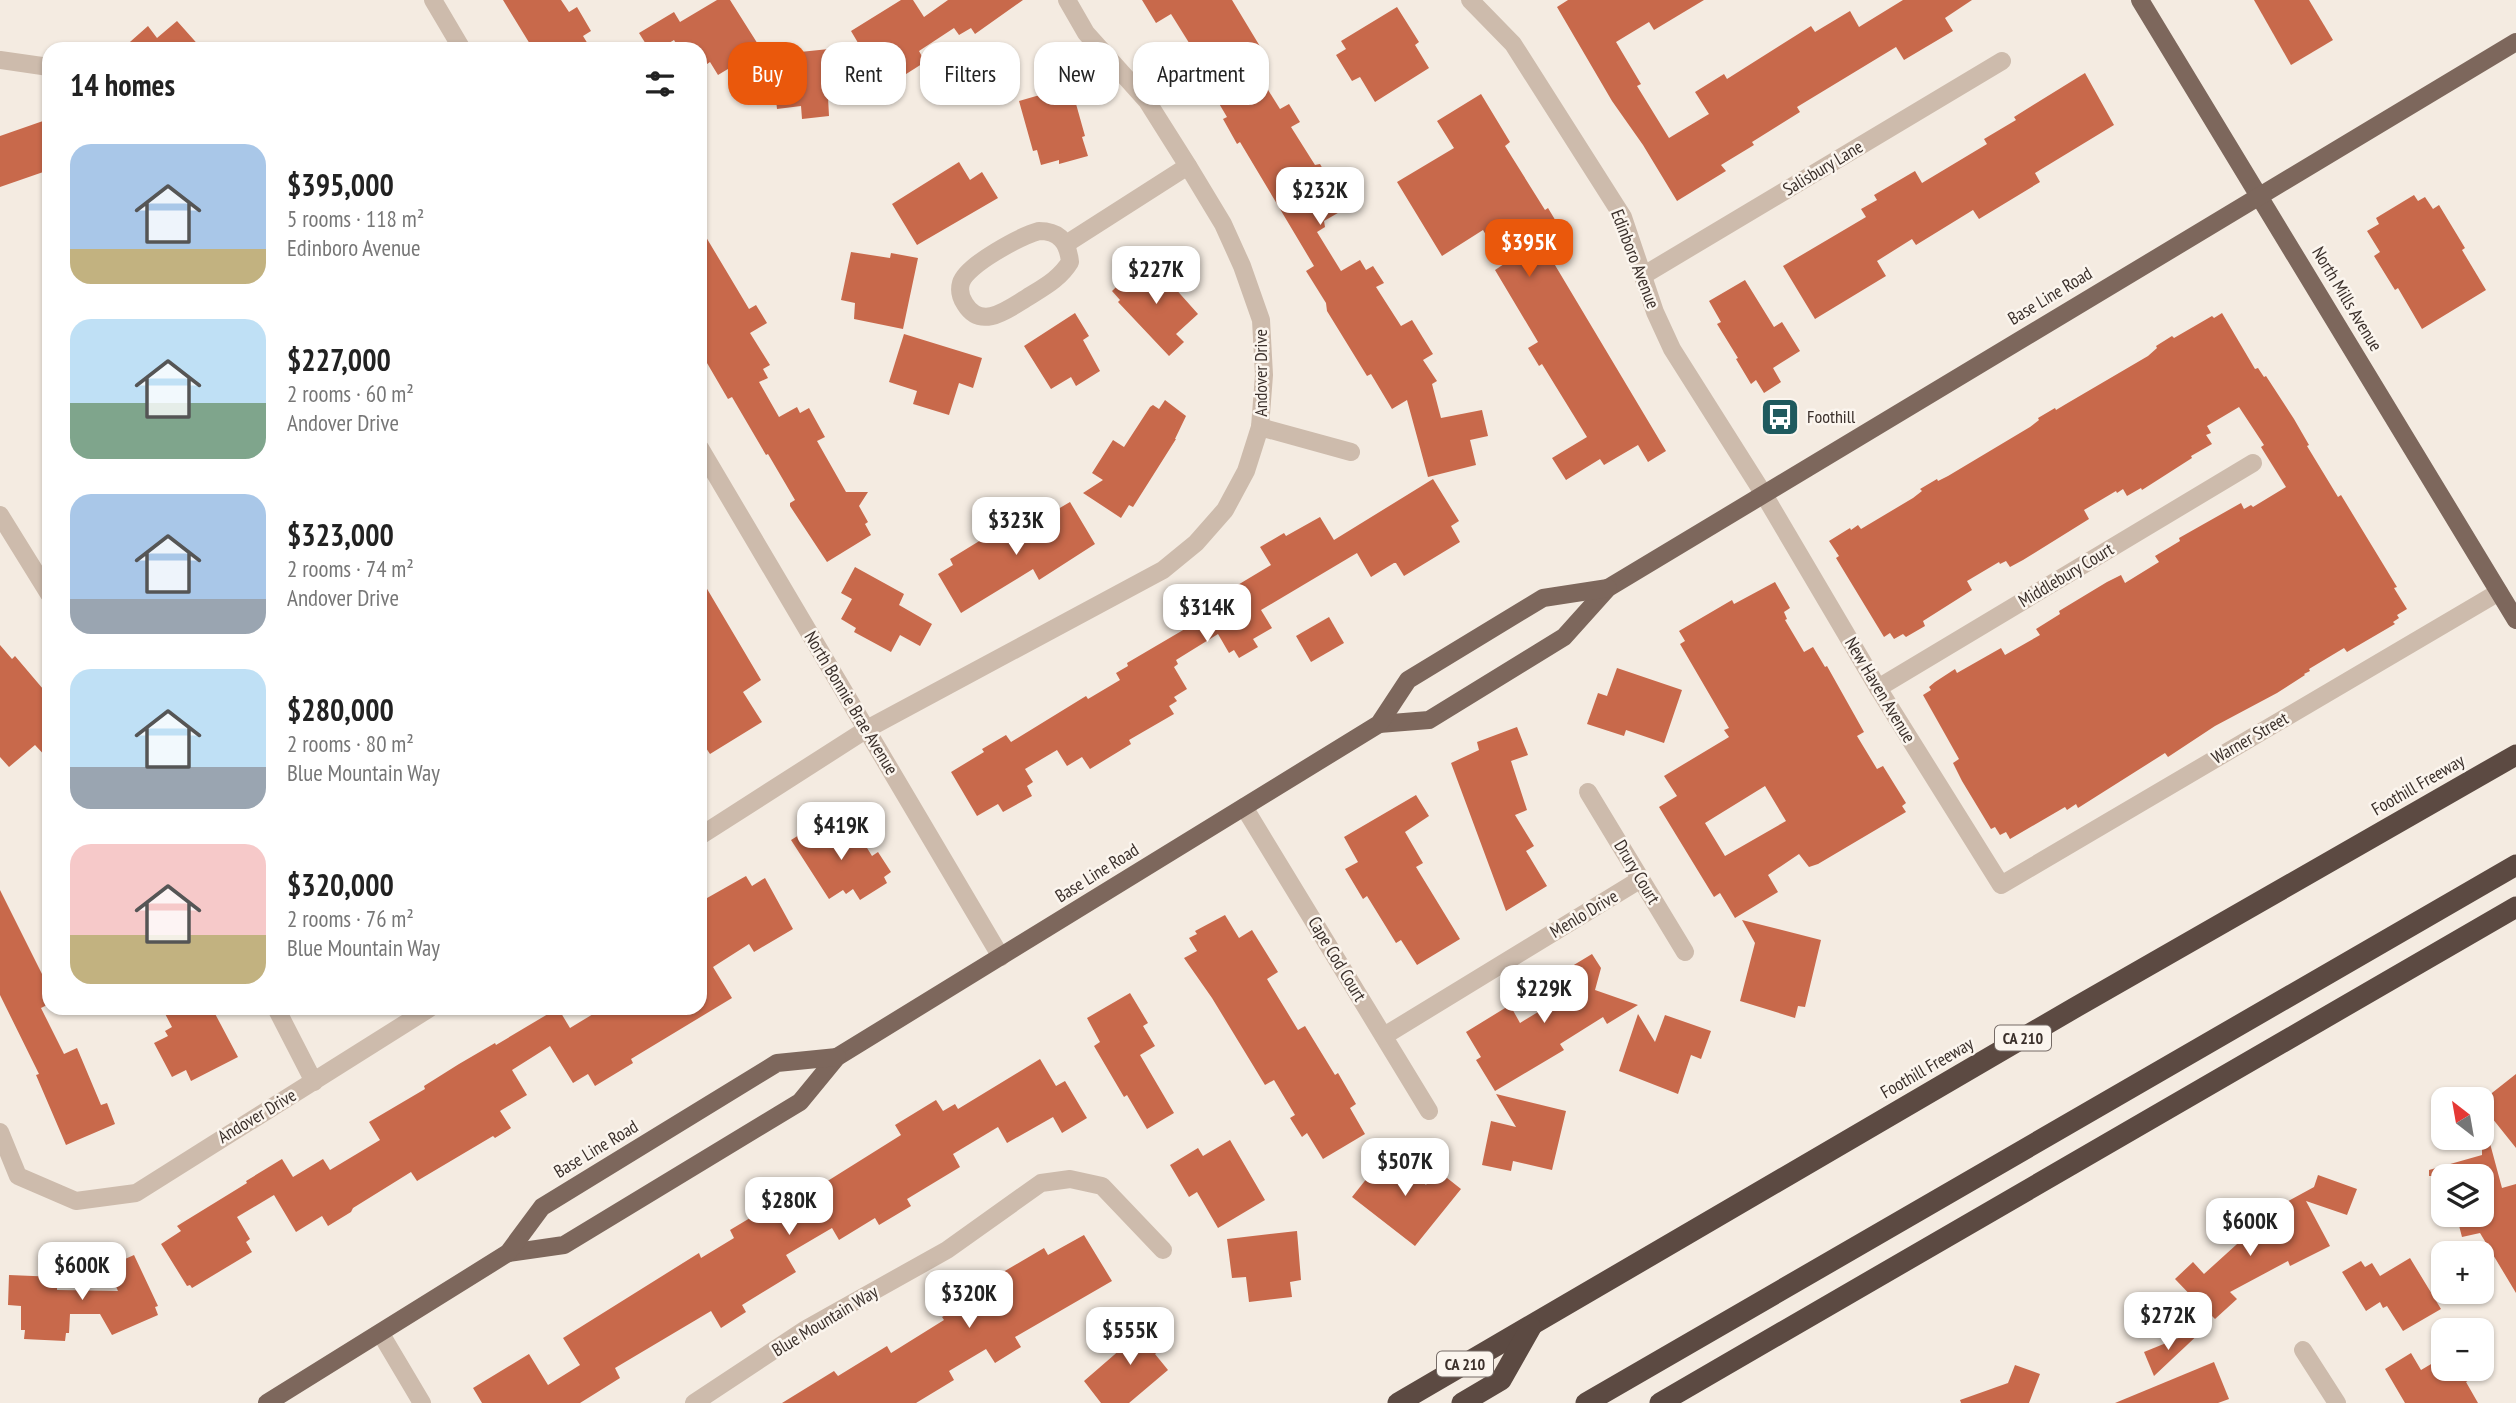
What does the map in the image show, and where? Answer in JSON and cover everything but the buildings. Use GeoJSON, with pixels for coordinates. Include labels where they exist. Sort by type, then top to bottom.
{"type":"FeatureCollection","features":[{"type":"Feature","properties":{"kind":"highway","name":"Foothill Freeway"},"geometry":{"type":"LineString","coordinates":[[1398,1403],[2076,1007],[2516,755]]}},
{"type":"Feature","properties":{"kind":"highway"},"geometry":{"type":"LineString","coordinates":[[1586,1403],[2516,865]]}},
{"type":"Feature","properties":{"kind":"highway"},"geometry":{"type":"LineString","coordinates":[[1660,1403],[2516,907]]}},
{"type":"Feature","properties":{"kind":"highway"},"geometry":{"type":"LineString","coordinates":[[1461,1403],[1502,1380],[1532,1325]]}},
{"type":"Feature","properties":{"kind":"main road","name":"North Mills Avenue"},"geometry":{"type":"LineString","coordinates":[[2140,0],[2516,620]]}},
{"type":"Feature","properties":{"kind":"main road","name":"Base Line Road"},"geometry":{"type":"LineString","coordinates":[[1379,724],[1429,720],[1564,637],[1608,588],[2516,42]]}},
{"type":"Feature","properties":{"kind":"main road","name":"Base Line Road"},"geometry":{"type":"LineString","coordinates":[[509,1253],[564,1245],[800,1102],[837,1058],[1379,724],[1408,680],[1543,598],[1608,588]]}},
{"type":"Feature","properties":{"kind":"main road","name":"Base Line Road"},"geometry":{"type":"LineString","coordinates":[[267,1403],[509,1253],[542,1207],[777,1063],[837,1058]]}},
{"type":"Feature","properties":{"kind":"street"},"geometry":{"type":"LineString","coordinates":[[433,0],[458,42]]}},
{"type":"Feature","properties":{"kind":"street","name":"Andover Drive"},"geometry":{"type":"LineString","coordinates":[[707,832],[867,729],[1163,570],[1196,543],[1225,510],[1246,471],[1260,427],[1264,375],[1261,320],[1242,266],[1228,234],[1147,101],[1086,33],[1067,0]]}},
{"type":"Feature","properties":{"kind":"street","name":"Edinboro Avenue"},"geometry":{"type":"LineString","coordinates":[[1478,3],[1513,44],[1623,217],[1655,312],[1672,349],[1763,493]]}},
{"type":"Feature","properties":{"kind":"street"},"geometry":{"type":"LineString","coordinates":[[0,60],[42,66]]}},
{"type":"Feature","properties":{"kind":"street","name":"Salisbury Lane"},"geometry":{"type":"LineString","coordinates":[[1644,275],[2002,61]]}},
{"type":"Feature","properties":{"kind":"street"},"geometry":{"type":"LineString","coordinates":[[1066,244],[1188,166]]}},
{"type":"Feature","properties":{"kind":"street"},"geometry":{"type":"LineString","coordinates":[[1051,231],[1066,244],[1070,262],[1059,278],[997,316],[980,316],[966,305],[960,294],[961,282],[975,265],[1028,234],[1051,231]]}},
{"type":"Feature","properties":{"kind":"street"},"geometry":{"type":"LineString","coordinates":[[1260,427],[1351,452]]}},
{"type":"Feature","properties":{"kind":"street","name":"North Bonnie Brae Avenue"},"geometry":{"type":"LineString","coordinates":[[707,461],[1002,957]]}},
{"type":"Feature","properties":{"kind":"street","name":"Middlebury Court"},"geometry":{"type":"LineString","coordinates":[[1878,688],[2253,463]]}},
{"type":"Feature","properties":{"kind":"street","name":"New Haven Avenue"},"geometry":{"type":"LineString","coordinates":[[1763,493],[1878,688],[2001,884]]}},
{"type":"Feature","properties":{"kind":"street"},"geometry":{"type":"LineString","coordinates":[[0,515],[42,583]]}},
{"type":"Feature","properties":{"kind":"street","name":"Warner Street"},"geometry":{"type":"LineString","coordinates":[[2001,884],[2499,592]]}},
{"type":"Feature","properties":{"kind":"street","name":"Drury Court"},"geometry":{"type":"LineString","coordinates":[[1588,792],[1685,952]]}},
{"type":"Feature","properties":{"kind":"street","name":"Cape Cod Court"},"geometry":{"type":"LineString","coordinates":[[1244,807],[1429,1111]]}},
{"type":"Feature","properties":{"kind":"street","name":"Menlo Drive"},"geometry":{"type":"LineString","coordinates":[[1384,1036],[1641,879]]}},
{"type":"Feature","properties":{"kind":"street"},"geometry":{"type":"LineString","coordinates":[[280,1015],[314,1082]]}},
{"type":"Feature","properties":{"kind":"street","name":"Andover Drive"},"geometry":{"type":"LineString","coordinates":[[0,1132],[18,1177],[76,1201],[136,1193],[419,1015]]}},
{"type":"Feature","properties":{"kind":"street","name":"Blue Mountain Way"},"geometry":{"type":"LineString","coordinates":[[694,1403],[806,1329],[947,1250],[1041,1183],[1070,1179],[1102,1186],[1163,1250]]}},
{"type":"Feature","properties":{"kind":"street"},"geometry":{"type":"LineString","coordinates":[[381,1334],[422,1403]]}},
{"type":"Feature","properties":{"kind":"street"},"geometry":{"type":"LineString","coordinates":[[2303,1350],[2337,1403]]}},
{"type":"Feature","properties":{"kind":"place","name":"Foothill"},"geometry":{"type":"Point","coordinates":[1780,417]}}]}
